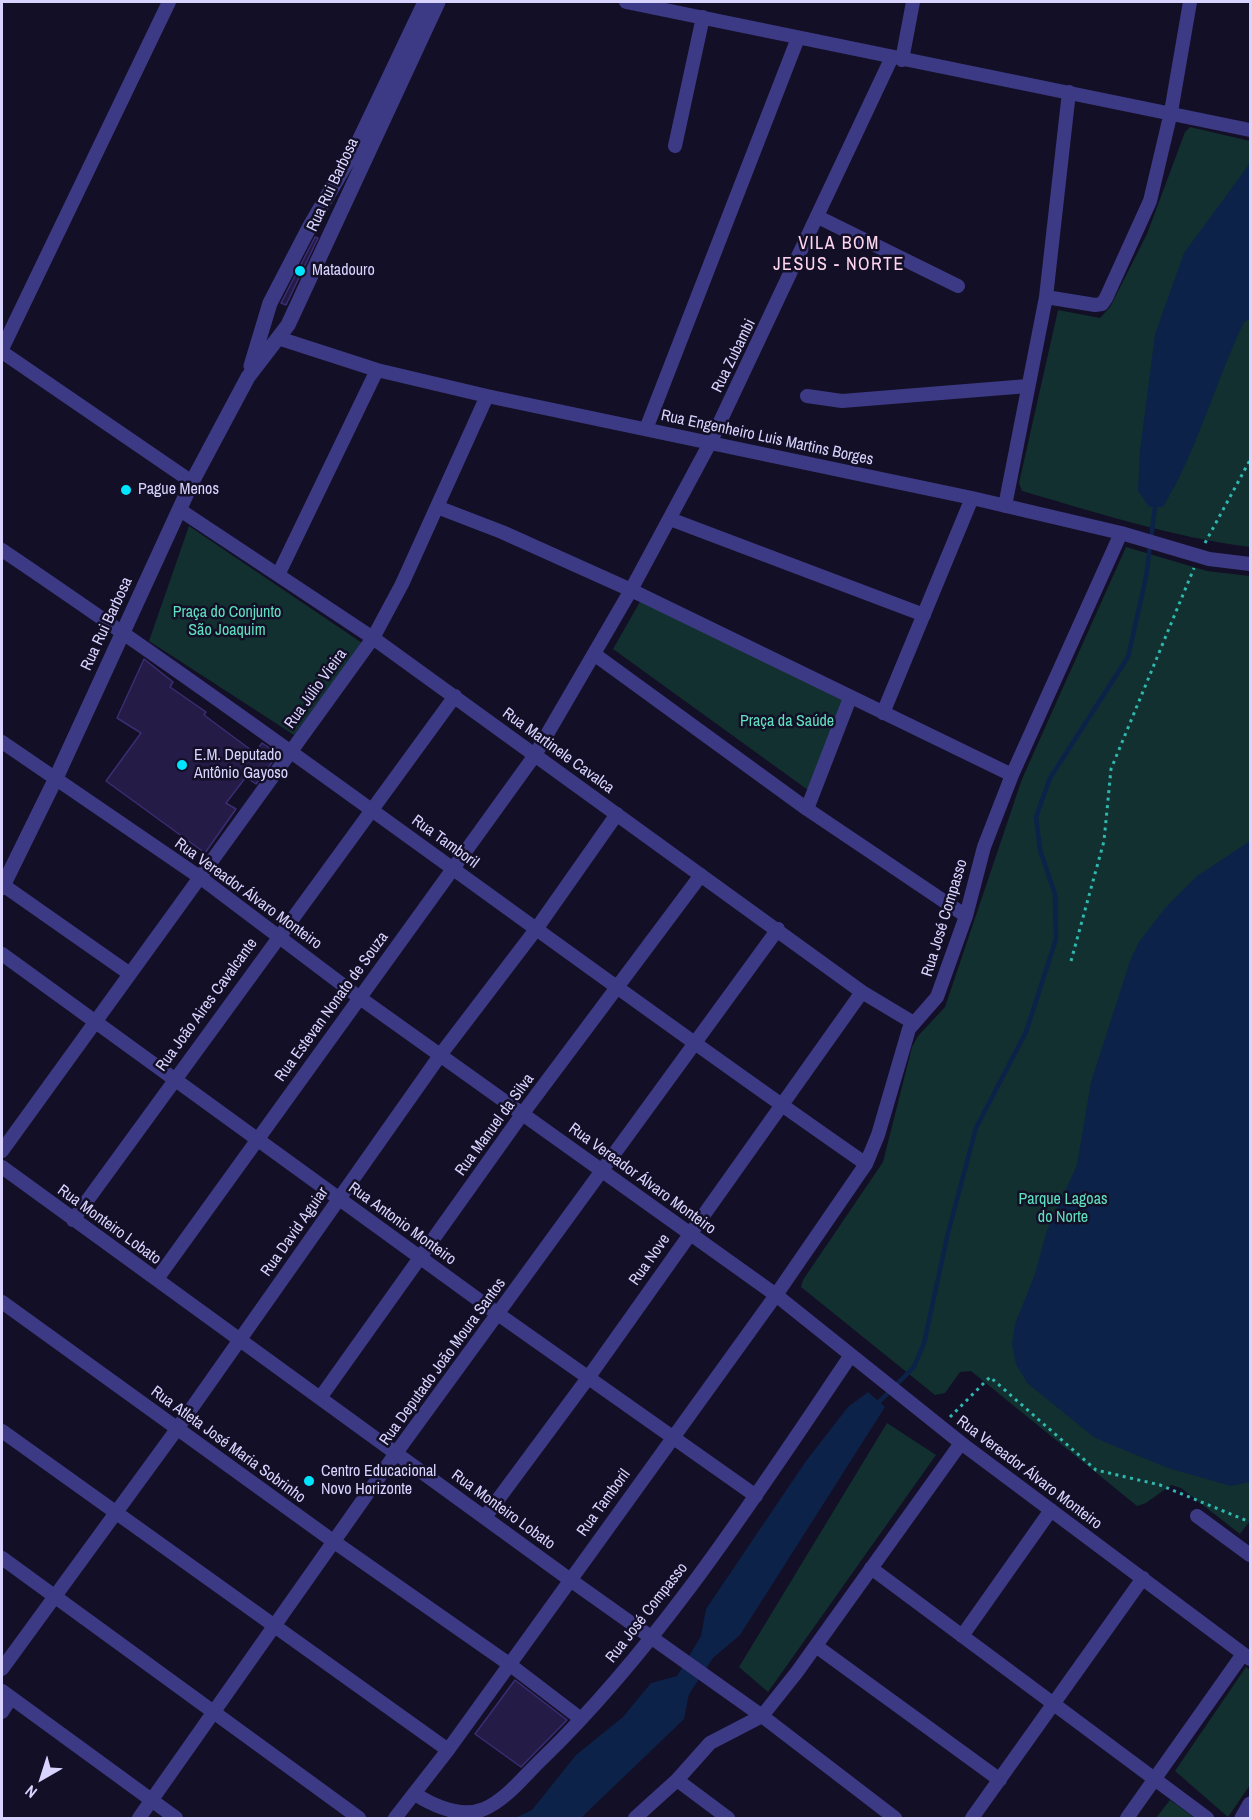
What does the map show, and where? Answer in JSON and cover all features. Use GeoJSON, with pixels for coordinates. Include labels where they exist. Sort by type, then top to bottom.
{"type":"FeatureCollection","features":[{"type":"Feature","properties":{"kind":"street"},"geometry":{"type":"LineString","coordinates":[[168,2],[2,350],[192,482]]}},
{"type":"Feature","properties":{"kind":"street","name":"Rua Rui Barbosa"},"geometry":{"type":"LineString","coordinates":[[248,377],[270,303],[314,218],[357,145],[425,2]]}},
{"type":"Feature","properties":{"kind":"street","name":"Rua Rui Barbosa"},"geometry":{"type":"LineString","coordinates":[[2,886],[56,778],[192,482],[248,377],[288,325],[438,2]]}},
{"type":"Feature","properties":{"kind":"street"},"geometry":{"type":"LineString","coordinates":[[626,2],[696,11],[798,38],[1251,130]]}},
{"type":"Feature","properties":{"kind":"street","name":"Rua Zubambi"},"geometry":{"type":"LineString","coordinates":[[535,754],[631,590],[710,442],[897,58],[913,2]]}},
{"type":"Feature","properties":{"kind":"street"},"geometry":{"type":"LineString","coordinates":[[1046,297],[1091,305],[1104,302],[1150,201],[1171,112],[1190,2]]}},
{"type":"Feature","properties":{"kind":"street"},"geometry":{"type":"LineString","coordinates":[[675,146],[696,11]]}},
{"type":"Feature","properties":{"kind":"street"},"geometry":{"type":"LineString","coordinates":[[646,429],[798,38]]}},
{"type":"Feature","properties":{"kind":"street"},"geometry":{"type":"LineString","coordinates":[[1005,506],[1046,297],[1069,92]]}},
{"type":"Feature","properties":{"kind":"street"},"geometry":{"type":"LineString","coordinates":[[819,218],[958,286]]}},
{"type":"Feature","properties":{"kind":"street","name":"Rua Engenheiro Luis Martins Borges"},"geometry":{"type":"LineString","coordinates":[[278,338],[376,370],[487,396],[972,498],[1128,535],[1198,556],[1251,564]]}},
{"type":"Feature","properties":{"kind":"street"},"geometry":{"type":"LineString","coordinates":[[279,573],[376,370]]}},
{"type":"Feature","properties":{"kind":"street"},"geometry":{"type":"LineString","coordinates":[[807,396],[842,401],[1028,386]]}},
{"type":"Feature","properties":{"kind":"street","name":"Rua Júlio Vieira"},"geometry":{"type":"LineString","coordinates":[[2,1151],[93,1021],[201,878],[373,638],[402,584],[487,396]]}},
{"type":"Feature","properties":{"kind":"street"},"geometry":{"type":"LineString","coordinates":[[883,713],[972,498]]}},
{"type":"Feature","properties":{"kind":"street"},"geometry":{"type":"LineString","coordinates":[[437,507],[502,532],[631,590],[1012,775]]}},
{"type":"Feature","properties":{"kind":"street","name":"Rua Martinele Cavalca"},"geometry":{"type":"LineString","coordinates":[[180,510],[279,573],[373,638],[862,992],[912,1022]]}},
{"type":"Feature","properties":{"kind":"street"},"geometry":{"type":"LineString","coordinates":[[670,519],[924,615]]}},
{"type":"Feature","properties":{"kind":"street","name":"Rua José Compasso"},"geometry":{"type":"LineString","coordinates":[[912,1022],[931,1007],[937,997],[966,916],[984,847],[1012,775],[1128,535]]}},
{"type":"Feature","properties":{"kind":"street","name":"Rua Tamboril"},"geometry":{"type":"LineString","coordinates":[[2,550],[372,809],[780,1105],[866,1164]]}},
{"type":"Feature","properties":{"kind":"street"},"geometry":{"type":"LineString","coordinates":[[594,654],[807,809],[966,916]]}},
{"type":"Feature","properties":{"kind":"street","name":"Rua João Aires Cavalcante"},"geometry":{"type":"LineString","coordinates":[[73,1220],[173,1079],[454,696]]}},
{"type":"Feature","properties":{"kind":"street"},"geometry":{"type":"LineString","coordinates":[[807,809],[850,698]]}},
{"type":"Feature","properties":{"kind":"street","name":"Rua Vereador Álvaro Monteiro"},"geometry":{"type":"LineString","coordinates":[[2,742],[201,878],[360,998],[776,1295],[940,1427],[1247,1657]]}},
{"type":"Feature","properties":{"kind":"street","name":"Rua Estevan Nonato de Souza"},"geometry":{"type":"LineString","coordinates":[[157,1279],[535,754]]}},
{"type":"Feature","properties":{"kind":"street","name":"Rua David Aguiar"},"geometry":{"type":"LineString","coordinates":[[2,1669],[177,1429],[441,1054],[537,928],[617,814]]}},
{"type":"Feature","properties":{"kind":"street","name":"Rua Manuel da Silva"},"geometry":{"type":"LineString","coordinates":[[320,1398],[523,1113],[701,875]]}},
{"type":"Feature","properties":{"kind":"street"},"geometry":{"type":"LineString","coordinates":[[2,886],[130,974]]}},
{"type":"Feature","properties":{"kind":"street","name":"Rua Deputado João Moura Santos"},"geometry":{"type":"LineString","coordinates":[[139,1818],[333,1541],[694,1041],[778,929]]}},
{"type":"Feature","properties":{"kind":"street","name":"Rua Antonio Monteiro"},"geometry":{"type":"LineString","coordinates":[[2,954],[498,1314],[756,1496]]}},
{"type":"Feature","properties":{"kind":"street","name":"Rua Nove"},"geometry":{"type":"LineString","coordinates":[[485,1517],[588,1378],[862,992]]}},
{"type":"Feature","properties":{"kind":"street"},"geometry":{"type":"LineString","coordinates":[[776,1295],[866,1164],[878,1135],[912,1022]]}},
{"type":"Feature","properties":{"kind":"street","name":"Rua Monteiro Lobato"},"geometry":{"type":"LineString","coordinates":[[2,1167],[569,1579],[762,1716],[895,1818]]}},
{"type":"Feature","properties":{"kind":"street","name":"Rua Tamboril"},"geometry":{"type":"LineString","coordinates":[[395,1818],[448,1750],[569,1579],[776,1295]]}},
{"type":"Feature","properties":{"kind":"street","name":"Rua Atleta José Maria Sobrinho"},"geometry":{"type":"LineString","coordinates":[[2,1302],[333,1541],[509,1664],[581,1719]]}},
{"type":"Feature","properties":{"kind":"street","name":"Rua José Compasso"},"geometry":{"type":"LineString","coordinates":[[415,1794],[455,1811],[483,1809],[511,1789],[581,1719],[651,1636],[756,1496],[851,1355]]}},
{"type":"Feature","properties":{"kind":"street"},"geometry":{"type":"LineString","coordinates":[[2,1431],[448,1750]]}},
{"type":"Feature","properties":{"kind":"street"},"geometry":{"type":"LineString","coordinates":[[635,1818],[677,1780],[710,1743],[762,1716],[816,1646],[961,1443]]}},
{"type":"Feature","properties":{"kind":"street"},"geometry":{"type":"LineString","coordinates":[[962,1636],[1051,1510]]}},
{"type":"Feature","properties":{"kind":"street"},"geometry":{"type":"LineString","coordinates":[[1197,1516],[1249,1550]]}},
{"type":"Feature","properties":{"kind":"street"},"geometry":{"type":"LineString","coordinates":[[2,1558],[216,1711],[359,1818]]}},
{"type":"Feature","properties":{"kind":"street"},"geometry":{"type":"LineString","coordinates":[[871,1568],[1207,1818]]}},
{"type":"Feature","properties":{"kind":"street"},"geometry":{"type":"LineString","coordinates":[[972,1818],[1143,1578]]}},
{"type":"Feature","properties":{"kind":"street"},"geometry":{"type":"LineString","coordinates":[[816,1646],[1000,1780]]}},
{"type":"Feature","properties":{"kind":"street"},"geometry":{"type":"LineString","coordinates":[[1127,1818],[1247,1657]]}},
{"type":"Feature","properties":{"kind":"street"},"geometry":{"type":"LineString","coordinates":[[2,1712],[6,1694],[176,1818]]}},
{"type":"Feature","properties":{"kind":"street"},"geometry":{"type":"LineString","coordinates":[[677,1780],[728,1818]]}},
{"type":"Feature","properties":{"kind":"street"},"geometry":{"type":"LineString","coordinates":[[1242,1818],[1251,1804]]}},
{"type":"Feature","properties":{"kind":"path"},"geometry":{"type":"LineString","coordinates":[[1071,961],[1104,841],[1111,769],[1186,594],[1198,556],[1251,460]]}},
{"type":"Feature","properties":{"kind":"path"},"geometry":{"type":"LineString","coordinates":[[940,1427],[990,1377],[1096,1470],[1160,1485],[1251,1522]]}},
{"type":"Feature","properties":{"kind":"green space"},"geometry":{"type":"Polygon","coordinates":[[[1190,127],[1250,141],[1250,547],[1164,531],[1107,516],[1022,491],[1019,483],[1058,310],[1100,318],[1110,307],[1147,234],[1185,132],[1190,127]]]}},
{"type":"Feature","properties":{"kind":"green space","name":"Praça do Conjunto São Joaquim"},"geometry":{"type":"Polygon","coordinates":[[[189,526],[362,643],[294,735],[149,641],[189,526]]]}},
{"type":"Feature","properties":{"kind":"green space","name":"Parque Lagoas do Norte"},"geometry":{"type":"Polygon","coordinates":[[[1126,547],[1207,571],[1250,576],[1250,1521],[1240,1534],[1181,1488],[1171,1485],[1146,1503],[1137,1506],[971,1371],[960,1372],[945,1393],[935,1395],[801,1287],[803,1280],[883,1162],[912,1047],[918,1036],[945,1007],[1022,779],[1126,547]]]}},
{"type":"Feature","properties":{"kind":"green space","name":"Praça da Saúde"},"geometry":{"type":"Polygon","coordinates":[[[641,600],[844,700],[808,790],[613,649],[641,600]]]}},
{"type":"Feature","properties":{"kind":"green space"},"geometry":{"type":"Polygon","coordinates":[[[887,1423],[936,1455],[768,1692],[739,1667],[887,1423]]]}},
{"type":"Feature","properties":{"kind":"green space"},"geometry":{"type":"Polygon","coordinates":[[[1246,1667],[1250,1670],[1250,1785],[1228,1817],[1175,1771],[1246,1667]]]}},
{"type":"Feature","properties":{"kind":"green space"},"geometry":{"type":"Polygon","coordinates":[[[1170,1800],[1195,1818],[1156,1818],[1170,1800]]]}},
{"type":"Feature","properties":{"kind":"water"},"geometry":{"type":"Polygon","coordinates":[[[1250,163],[1250,319],[1244,322],[1175,485],[1163,507],[1149,507],[1138,491],[1140,451],[1155,334],[1184,253],[1250,163]]]}},
{"type":"Feature","properties":{"kind":"water"},"geometry":{"type":"Polygon","coordinates":[[[1250,841],[1250,1482],[1231,1486],[1168,1468],[1095,1438],[1027,1383],[1016,1364],[1012,1344],[1015,1324],[1035,1274],[1046,1233],[1077,1165],[1091,1082],[1130,961],[1139,942],[1165,908],[1197,876],[1250,841]]]}},
{"type":"Feature","properties":{"kind":"water"},"geometry":{"type":"Polygon","coordinates":[[[868,1392],[885,1407],[740,1635],[713,1658],[689,1694],[684,1719],[581,1818],[515,1818],[532,1810],[576,1755],[623,1717],[651,1683],[677,1676],[701,1636],[706,1609],[806,1461],[848,1407],[868,1392]]]}},
{"type":"Feature","properties":{"kind":"building"},"geometry":{"type":"Polygon","coordinates":[[[315,237],[318,238],[286,305],[281,303],[315,237]]]}},
{"type":"Feature","properties":{"kind":"building","name":"E.M. Deputado Antônio Gayoso"},"geometry":{"type":"Polygon","coordinates":[[[144,659],[173,682],[170,687],[206,712],[204,715],[255,753],[262,743],[278,754],[256,784],[246,777],[226,803],[236,809],[205,853],[106,781],[141,733],[117,718],[144,659]]]}},
{"type":"Feature","properties":{"kind":"building"},"geometry":{"type":"Polygon","coordinates":[[[515,1680],[567,1720],[521,1767],[475,1734],[515,1680]]]}},
{"type":"Feature","properties":{"kind":"waterway"},"geometry":{"type":"LineString","coordinates":[[876,1405],[914,1367],[924,1343],[948,1233],[976,1128],[1026,1032],[1056,939],[1055,894],[1040,850],[1036,817],[1050,778],[1128,657],[1146,577],[1155,507]]}},
{"type":"Feature","properties":{"kind":"place","name":"Matadouro"},"geometry":{"type":"Point","coordinates":[300,271]}},
{"type":"Feature","properties":{"kind":"place","name":"Pague Menos"},"geometry":{"type":"Point","coordinates":[126,490]}},
{"type":"Feature","properties":{"kind":"place","name":"E.M. Deputado Antônio Gayoso"},"geometry":{"type":"Point","coordinates":[182,765]}},
{"type":"Feature","properties":{"kind":"place","name":"Centro Educacional Novo Horizonte"},"geometry":{"type":"Point","coordinates":[309,1481]}},
{"type":"Feature","properties":{"kind":"district","name":"VILA BOM JESUS - NORTE"},"geometry":{"type":"Point","coordinates":[839,254]}}]}
